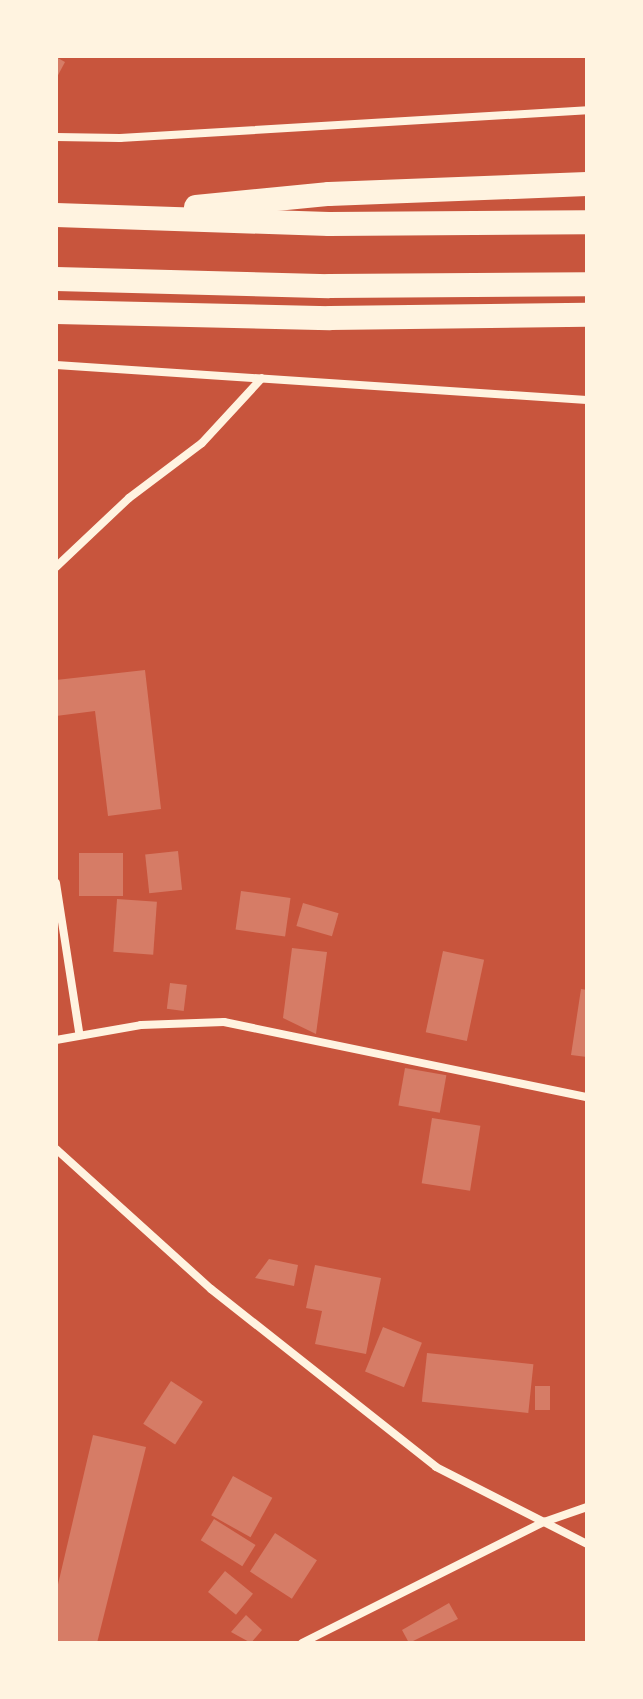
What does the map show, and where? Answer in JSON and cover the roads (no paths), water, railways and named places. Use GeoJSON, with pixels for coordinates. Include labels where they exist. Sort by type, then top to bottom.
{"type":"FeatureCollection","features":[{"type":"Feature","properties":{"kind":"highway"},"geometry":{"type":"LineString","coordinates":[[94,218],[329,194],[587,184]]}},
{"type":"Feature","properties":{"kind":"highway"},"geometry":{"type":"LineString","coordinates":[[56,215],[329,224],[587,222]]}},
{"type":"Feature","properties":{"kind":"highway"},"geometry":{"type":"LineString","coordinates":[[56,279],[329,286],[587,284]]}},
{"type":"Feature","properties":{"kind":"highway"},"geometry":{"type":"LineString","coordinates":[[56,312],[330,318],[587,315]]}},
{"type":"Feature","properties":{"kind":"street"},"geometry":{"type":"LineString","coordinates":[[56,137],[120,138],[587,110]]}},
{"type":"Feature","properties":{"kind":"street"},"geometry":{"type":"LineString","coordinates":[[56,365],[587,400]]}},
{"type":"Feature","properties":{"kind":"street"},"geometry":{"type":"LineString","coordinates":[[56,567],[129,498],[202,443],[262,378]]}},
{"type":"Feature","properties":{"kind":"street"},"geometry":{"type":"LineString","coordinates":[[56,883],[79,1032]]}},
{"type":"Feature","properties":{"kind":"street"},"geometry":{"type":"LineString","coordinates":[[56,1040],[79,1032],[224,1022],[587,1097]]}},
{"type":"Feature","properties":{"kind":"street"},"geometry":{"type":"LineString","coordinates":[[56,1149],[211,1289],[436,1467],[587,1544]]}},
{"type":"Feature","properties":{"kind":"street"},"geometry":{"type":"LineString","coordinates":[[302,1643],[544,1522],[587,1507]]}}]}
